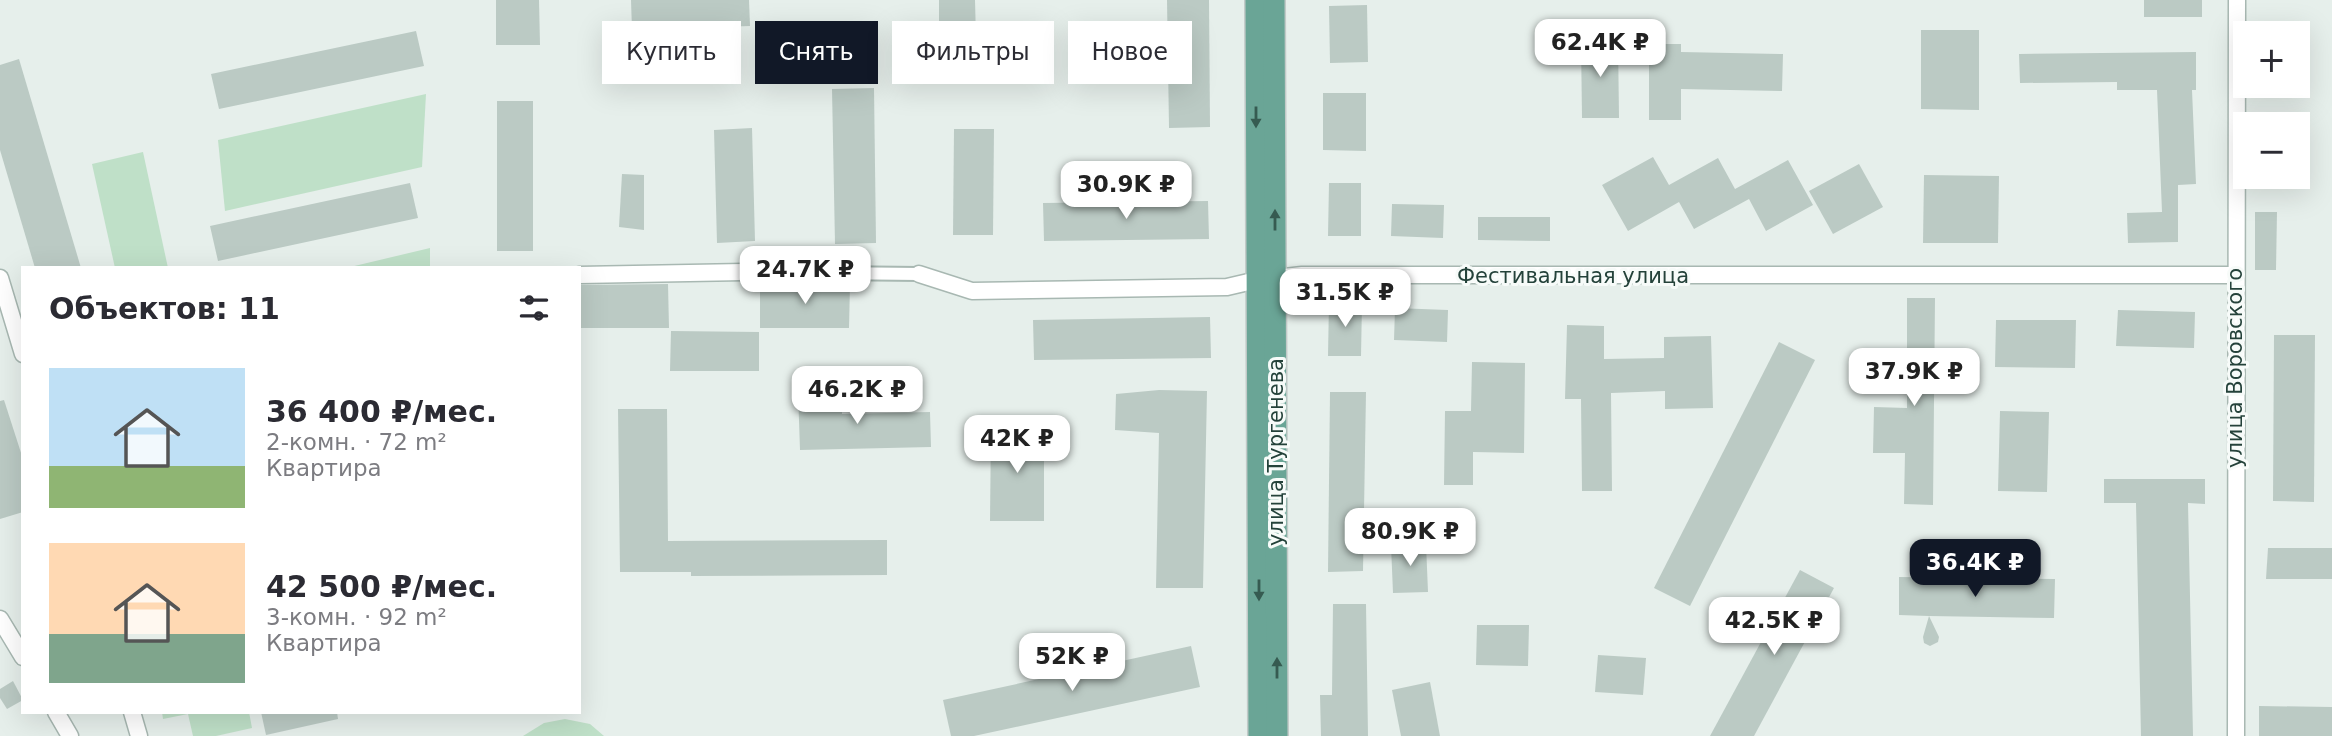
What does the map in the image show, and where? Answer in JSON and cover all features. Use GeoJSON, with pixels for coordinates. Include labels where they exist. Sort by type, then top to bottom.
{"type":"FeatureCollection","features":[{"type":"Feature","properties":{"kind":"main road","name":"улица Тургенева"},"geometry":{"type":"LineString","coordinates":[[1256,0],[1277,736]]}},
{"type":"Feature","properties":{"kind":"main road","name":"улица Тургенева"},"geometry":{"type":"LineString","coordinates":[[1259,736],[1266,278],[1274,0]]}},
{"type":"Feature","properties":{"kind":"street","name":"улица Воровского"},"geometry":{"type":"LineString","coordinates":[[2236,0],[2236,736]]}},
{"type":"Feature","properties":{"kind":"street","name":"Фестивальная улица"},"geometry":{"type":"LineString","coordinates":[[581,275],[744,272],[919,274],[972,291],[1227,287],[1266,278],[2235,275]]}},
{"type":"Feature","properties":{"kind":"street"},"geometry":{"type":"LineString","coordinates":[[0,278],[21,347]]}},
{"type":"Feature","properties":{"kind":"street"},"geometry":{"type":"LineString","coordinates":[[0,620],[21,654]]}},
{"type":"Feature","properties":{"kind":"street"},"geometry":{"type":"LineString","coordinates":[[57,714],[70,736]]}},
{"type":"Feature","properties":{"kind":"street"},"geometry":{"type":"LineString","coordinates":[[133,714],[139,736]]}},
{"type":"Feature","properties":{"kind":"green space"},"geometry":{"type":"Polygon","coordinates":[[[426,94],[422,167],[225,211],[218,140],[426,94]]]}},
{"type":"Feature","properties":{"kind":"green space"},"geometry":{"type":"Polygon","coordinates":[[[143,152],[168,266],[115,266],[92,164],[143,152]]]}},
{"type":"Feature","properties":{"kind":"green space"},"geometry":{"type":"Polygon","coordinates":[[[430,248],[430,266],[354,266],[430,248]]]}},
{"type":"Feature","properties":{"kind":"green space"},"geometry":{"type":"Polygon","coordinates":[[[162,714],[188,714],[163,719],[162,714]]]}},
{"type":"Feature","properties":{"kind":"green space"},"geometry":{"type":"Polygon","coordinates":[[[188,714],[249,714],[252,728],[216,736],[193,736],[188,714]]]}},
{"type":"Feature","properties":{"kind":"green space"},"geometry":{"type":"Polygon","coordinates":[[[565,719],[590,724],[604,736],[523,736],[544,723],[565,719]]]}},
{"type":"Feature","properties":{"kind":"building"},"geometry":{"type":"Polygon","coordinates":[[[496,0],[539,0],[540,45],[496,45],[496,0]]]}},
{"type":"Feature","properties":{"kind":"building"},"geometry":{"type":"Polygon","coordinates":[[[631,0],[749,0],[750,26],[741,26],[741,21],[632,21],[631,0]]]}},
{"type":"Feature","properties":{"kind":"building"},"geometry":{"type":"Polygon","coordinates":[[[939,0],[975,0],[976,21],[939,21],[939,0]]]}},
{"type":"Feature","properties":{"kind":"building"},"geometry":{"type":"Polygon","coordinates":[[[1167,0],[1209,0],[1210,127],[1169,128],[1168,84],[1192,84],[1192,21],[1167,21],[1167,0]]]}},
{"type":"Feature","properties":{"kind":"building"},"geometry":{"type":"Polygon","coordinates":[[[2144,0],[2202,0],[2202,17],[2144,17],[2144,0]]]}},
{"type":"Feature","properties":{"kind":"building"},"geometry":{"type":"Polygon","coordinates":[[[1367,5],[1368,62],[1330,63],[1329,6],[1367,5]]]}},
{"type":"Feature","properties":{"kind":"building"},"geometry":{"type":"Polygon","coordinates":[[[1921,30],[1979,30],[1979,110],[1921,109],[1921,30]]]}},
{"type":"Feature","properties":{"kind":"building"},"geometry":{"type":"Polygon","coordinates":[[[416,31],[424,66],[219,109],[211,74],[416,31]]]}},
{"type":"Feature","properties":{"kind":"building"},"geometry":{"type":"Polygon","coordinates":[[[1618,40],[1619,118],[1582,118],[1581,41],[1618,40]]]}},
{"type":"Feature","properties":{"kind":"building"},"geometry":{"type":"Polygon","coordinates":[[[1649,44],[1681,44],[1681,52],[1783,54],[1782,91],[1681,89],[1681,120],[1649,120],[1649,44]]]}},
{"type":"Feature","properties":{"kind":"building"},"geometry":{"type":"Polygon","coordinates":[[[2196,52],[2196,90],[2192,90],[2196,184],[2178,185],[2178,242],[2128,243],[2127,213],[2162,212],[2157,90],[2117,90],[2117,82],[2020,83],[2019,54],[2196,52]]]}},
{"type":"Feature","properties":{"kind":"building"},"geometry":{"type":"Polygon","coordinates":[[[19,59],[80,266],[34,266],[0,150],[0,65],[19,59]]]}},
{"type":"Feature","properties":{"kind":"building"},"geometry":{"type":"Polygon","coordinates":[[[874,88],[876,243],[835,244],[832,89],[874,88]]]}},
{"type":"Feature","properties":{"kind":"building"},"geometry":{"type":"Polygon","coordinates":[[[1323,93],[1366,93],[1366,151],[1323,150],[1323,93]]]}},
{"type":"Feature","properties":{"kind":"building"},"geometry":{"type":"Polygon","coordinates":[[[497,101],[533,101],[533,251],[497,251],[497,101]]]}},
{"type":"Feature","properties":{"kind":"building"},"geometry":{"type":"Polygon","coordinates":[[[752,128],[755,241],[717,243],[714,130],[752,128]]]}},
{"type":"Feature","properties":{"kind":"building"},"geometry":{"type":"Polygon","coordinates":[[[954,129],[994,129],[993,235],[953,235],[954,129]]]}},
{"type":"Feature","properties":{"kind":"building"},"geometry":{"type":"Polygon","coordinates":[[[1653,157],[1669,185],[1718,158],[1735,189],[1788,160],[1813,205],[1766,231],[1749,199],[1694,229],[1679,202],[1628,231],[1602,185],[1653,157]]]}},
{"type":"Feature","properties":{"kind":"building"},"geometry":{"type":"Polygon","coordinates":[[[1859,164],[1883,207],[1833,234],[1809,191],[1859,164]]]}},
{"type":"Feature","properties":{"kind":"building"},"geometry":{"type":"Polygon","coordinates":[[[622,174],[644,175],[644,230],[619,227],[622,174]]]}},
{"type":"Feature","properties":{"kind":"building"},"geometry":{"type":"Polygon","coordinates":[[[1924,175],[1999,176],[1998,243],[1923,243],[1924,175]]]}},
{"type":"Feature","properties":{"kind":"building"},"geometry":{"type":"Polygon","coordinates":[[[410,183],[418,218],[218,261],[210,226],[410,183]]]}},
{"type":"Feature","properties":{"kind":"building"},"geometry":{"type":"Polygon","coordinates":[[[1329,183],[1361,183],[1361,236],[1328,236],[1329,183]]]}},
{"type":"Feature","properties":{"kind":"building"},"geometry":{"type":"Polygon","coordinates":[[[1208,201],[1209,239],[1044,241],[1043,203],[1208,201]]]}},
{"type":"Feature","properties":{"kind":"building"},"geometry":{"type":"Polygon","coordinates":[[[1392,204],[1444,205],[1443,238],[1391,236],[1392,204]]]}},
{"type":"Feature","properties":{"kind":"building"},"geometry":{"type":"Polygon","coordinates":[[[2255,212],[2277,212],[2276,270],[2255,270],[2255,212]]]}},
{"type":"Feature","properties":{"kind":"building"},"geometry":{"type":"Polygon","coordinates":[[[1478,217],[1550,217],[1550,241],[1478,240],[1478,217]]]}},
{"type":"Feature","properties":{"kind":"building"},"geometry":{"type":"Polygon","coordinates":[[[668,284],[669,328],[581,328],[581,285],[668,284]]]}},
{"type":"Feature","properties":{"kind":"building"},"geometry":{"type":"Polygon","coordinates":[[[760,284],[850,284],[849,328],[760,328],[760,284]]]}},
{"type":"Feature","properties":{"kind":"building"},"geometry":{"type":"Polygon","coordinates":[[[1907,298],[1935,298],[1933,505],[1904,504],[1905,453],[1873,453],[1874,407],[1907,408],[1907,298]]]}},
{"type":"Feature","properties":{"kind":"building"},"geometry":{"type":"Polygon","coordinates":[[[1329,302],[1362,303],[1361,356],[1328,356],[1329,302]]]}},
{"type":"Feature","properties":{"kind":"building"},"geometry":{"type":"Polygon","coordinates":[[[1395,308],[1448,310],[1447,342],[1394,340],[1395,308]]]}},
{"type":"Feature","properties":{"kind":"building"},"geometry":{"type":"Polygon","coordinates":[[[2118,310],[2195,312],[2194,348],[2116,346],[2118,310]]]}},
{"type":"Feature","properties":{"kind":"building"},"geometry":{"type":"Polygon","coordinates":[[[1210,317],[1211,358],[1034,360],[1033,320],[1210,317]]]}},
{"type":"Feature","properties":{"kind":"building"},"geometry":{"type":"Polygon","coordinates":[[[1996,320],[2076,320],[2075,368],[1995,367],[1996,320]]]}},
{"type":"Feature","properties":{"kind":"building"},"geometry":{"type":"Polygon","coordinates":[[[1567,325],[1604,326],[1604,359],[1664,358],[1664,337],[1711,336],[1713,408],[1665,409],[1665,391],[1611,393],[1612,491],[1582,491],[1581,399],[1565,399],[1567,325]]]}},
{"type":"Feature","properties":{"kind":"building"},"geometry":{"type":"Polygon","coordinates":[[[671,331],[759,332],[759,371],[670,371],[671,331]]]}},
{"type":"Feature","properties":{"kind":"building"},"geometry":{"type":"Polygon","coordinates":[[[2274,335],[2315,335],[2314,502],[2273,501],[2274,335]]]}},
{"type":"Feature","properties":{"kind":"building"},"geometry":{"type":"Polygon","coordinates":[[[1779,342],[1815,360],[1690,606],[1654,588],[1779,342]]]}},
{"type":"Feature","properties":{"kind":"building"},"geometry":{"type":"Polygon","coordinates":[[[1472,362],[1525,363],[1524,453],[1473,452],[1473,485],[1444,485],[1445,411],[1471,411],[1472,362]]]}},
{"type":"Feature","properties":{"kind":"building"},"geometry":{"type":"Polygon","coordinates":[[[842,390],[842,414],[930,412],[931,447],[800,450],[798,391],[842,390]]]}},
{"type":"Feature","properties":{"kind":"building"},"geometry":{"type":"Polygon","coordinates":[[[1159,390],[1207,391],[1203,588],[1156,588],[1159,433],[1115,430],[1116,394],[1159,390]]]}},
{"type":"Feature","properties":{"kind":"building"},"geometry":{"type":"Polygon","coordinates":[[[1330,392],[1366,392],[1363,571],[1328,572],[1330,392]]]}},
{"type":"Feature","properties":{"kind":"building"},"geometry":{"type":"Polygon","coordinates":[[[4,400],[21,453],[21,513],[0,519],[0,401],[4,400]]]}},
{"type":"Feature","properties":{"kind":"building"},"geometry":{"type":"Polygon","coordinates":[[[618,409],[667,409],[668,541],[887,540],[887,575],[691,576],[691,572],[620,572],[618,409]]]}},
{"type":"Feature","properties":{"kind":"building"},"geometry":{"type":"Polygon","coordinates":[[[2000,411],[2049,412],[2047,492],[1998,491],[2000,411]]]}},
{"type":"Feature","properties":{"kind":"building"},"geometry":{"type":"Polygon","coordinates":[[[991,429],[1044,429],[1044,521],[990,521],[991,429]]]}},
{"type":"Feature","properties":{"kind":"building"},"geometry":{"type":"Polygon","coordinates":[[[2104,479],[2205,479],[2205,504],[2188,503],[2193,736],[2141,736],[2136,503],[2104,503],[2104,479]]]}},
{"type":"Feature","properties":{"kind":"building"},"geometry":{"type":"Polygon","coordinates":[[[1426,544],[1428,592],[1393,593],[1391,545],[1426,544]]]}},
{"type":"Feature","properties":{"kind":"building"},"geometry":{"type":"Polygon","coordinates":[[[2268,548],[2332,548],[2332,579],[2266,579],[2268,548]]]}},
{"type":"Feature","properties":{"kind":"building"},"geometry":{"type":"Polygon","coordinates":[[[1800,570],[1834,588],[1754,736],[1710,736],[1800,570]]]}},
{"type":"Feature","properties":{"kind":"building"},"geometry":{"type":"Polygon","coordinates":[[[1899,577],[2055,579],[2054,618],[1899,615],[1899,577]]]}},
{"type":"Feature","properties":{"kind":"building"},"geometry":{"type":"Polygon","coordinates":[[[1333,604],[1366,604],[1368,736],[1321,736],[1320,695],[1332,695],[1333,604]]]}},
{"type":"Feature","properties":{"kind":"building"},"geometry":{"type":"Polygon","coordinates":[[[1929,616],[1939,637],[1938,642],[1930,646],[1924,643],[1923,637],[1929,616]]]}},
{"type":"Feature","properties":{"kind":"building"},"geometry":{"type":"Polygon","coordinates":[[[1477,625],[1529,625],[1528,666],[1476,665],[1477,625]]]}},
{"type":"Feature","properties":{"kind":"building"},"geometry":{"type":"Polygon","coordinates":[[[1191,646],[1200,687],[974,736],[951,736],[943,700],[1191,646]]]}},
{"type":"Feature","properties":{"kind":"building"},"geometry":{"type":"Polygon","coordinates":[[[1598,655],[1646,658],[1643,695],[1595,692],[1598,655]]]}},
{"type":"Feature","properties":{"kind":"building"},"geometry":{"type":"Polygon","coordinates":[[[13,681],[21,701],[7,709],[0,698],[0,689],[13,681]]]}},
{"type":"Feature","properties":{"kind":"building"},"geometry":{"type":"Polygon","coordinates":[[[1430,682],[1440,736],[1401,736],[1392,690],[1430,682]]]}},
{"type":"Feature","properties":{"kind":"building"},"geometry":{"type":"Polygon","coordinates":[[[2259,706],[2332,707],[2332,736],[2259,736],[2259,706]]]}},
{"type":"Feature","properties":{"kind":"building"},"geometry":{"type":"Polygon","coordinates":[[[261,714],[337,714],[338,719],[266,735],[261,714]]]}}]}
